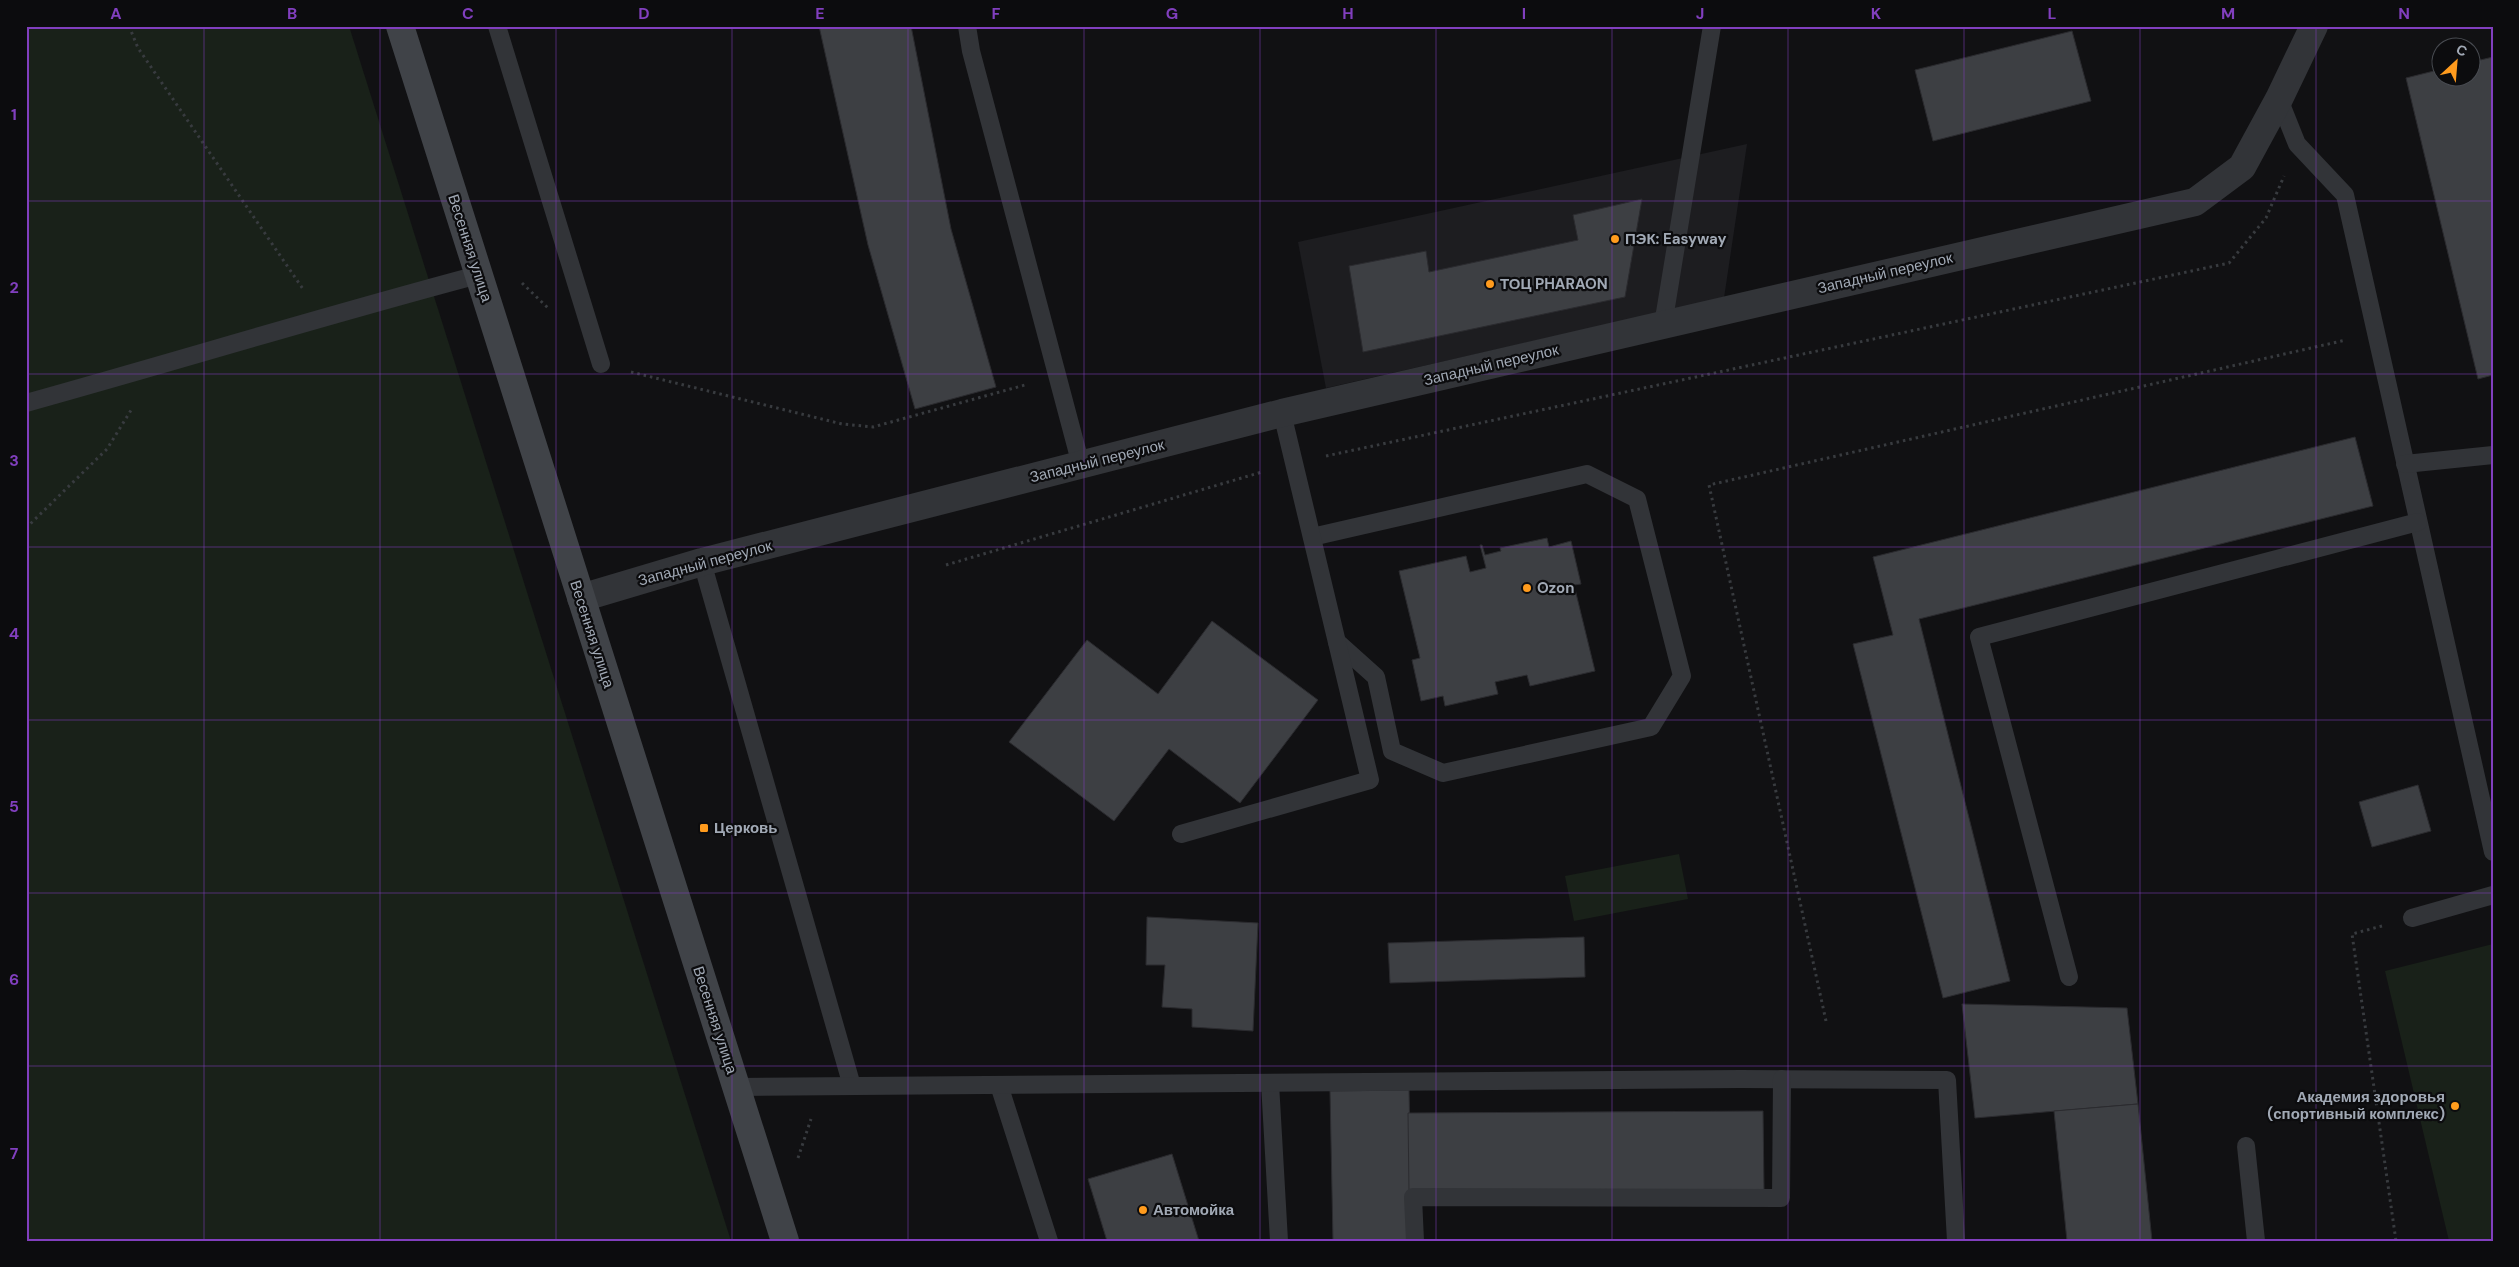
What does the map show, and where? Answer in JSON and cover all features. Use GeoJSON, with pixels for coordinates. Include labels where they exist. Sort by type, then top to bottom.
{"type":"FeatureCollection","features":[{"type":"Feature","properties":{"kind":"street","name":"Весенняя улица"},"geometry":{"type":"LineString","coordinates":[[400,26],[785,1241]]}},
{"type":"Feature","properties":{"kind":"street","name":"Западный переулок"},"geometry":{"type":"LineString","coordinates":[[581,598],[702,562],[1282,413],[2195,202],[2242,167],[2279,99],[2314,26]]}},
{"type":"Feature","properties":{"kind":"lane"},"geometry":{"type":"LineString","coordinates":[[497,26],[601,364]]}},
{"type":"Feature","properties":{"kind":"lane"},"geometry":{"type":"LineString","coordinates":[[967,26],[971,51],[1081,464]]}},
{"type":"Feature","properties":{"kind":"lane"},"geometry":{"type":"LineString","coordinates":[[1662,325],[1712,26]]}},
{"type":"Feature","properties":{"kind":"lane"},"geometry":{"type":"LineString","coordinates":[[2279,99],[2297,144],[2344,195],[2493,852]]}},
{"type":"Feature","properties":{"kind":"lane"},"geometry":{"type":"LineString","coordinates":[[26,403],[158,366],[322,316],[478,275]]}},
{"type":"Feature","properties":{"kind":"lane"},"geometry":{"type":"LineString","coordinates":[[1181,834],[1370,780],[1282,413]]}},
{"type":"Feature","properties":{"kind":"lane"},"geometry":{"type":"LineString","coordinates":[[2405,464],[2493,455]]}},
{"type":"Feature","properties":{"kind":"lane"},"geometry":{"type":"LineString","coordinates":[[1312,538],[1586,474],[1637,499],[1682,676],[1651,727],[1443,773],[1392,751],[1376,677],[1337,642]]}},
{"type":"Feature","properties":{"kind":"lane"},"geometry":{"type":"LineString","coordinates":[[2069,977],[1979,637],[2418,522]]}},
{"type":"Feature","properties":{"kind":"lane"},"geometry":{"type":"LineString","coordinates":[[702,562],[852,1086]]}},
{"type":"Feature","properties":{"kind":"lane"},"geometry":{"type":"LineString","coordinates":[[2412,918],[2493,895]]}},
{"type":"Feature","properties":{"kind":"lane"},"geometry":{"type":"LineString","coordinates":[[736,1087],[1782,1079],[1947,1080],[1956,1241]]}},
{"type":"Feature","properties":{"kind":"lane"},"geometry":{"type":"LineString","coordinates":[[1415,1241],[1413,1197],[1781,1198],[1782,1079]]}},
{"type":"Feature","properties":{"kind":"lane"},"geometry":{"type":"LineString","coordinates":[[1270,1083],[1279,1241]]}},
{"type":"Feature","properties":{"kind":"lane"},"geometry":{"type":"LineString","coordinates":[[999,1085],[1049,1241]]}},
{"type":"Feature","properties":{"kind":"lane"},"geometry":{"type":"LineString","coordinates":[[2246,1146],[2256,1241]]}},
{"type":"Feature","properties":{"kind":"path"},"geometry":{"type":"LineString","coordinates":[[129,26],[138,48],[322,316]]}},
{"type":"Feature","properties":{"kind":"path"},"geometry":{"type":"LineString","coordinates":[[946,565],[1294,462],[2229,262],[2266,218],[2297,144]]}},
{"type":"Feature","properties":{"kind":"path"},"geometry":{"type":"LineString","coordinates":[[478,275],[512,273],[554,314]]}},
{"type":"Feature","properties":{"kind":"path"},"geometry":{"type":"LineString","coordinates":[[1826,1021],[1709,486],[2375,333]]}},
{"type":"Feature","properties":{"kind":"path"},"geometry":{"type":"LineString","coordinates":[[601,364],[842,424],[874,427],[1057,376]]}},
{"type":"Feature","properties":{"kind":"path"},"geometry":{"type":"LineString","coordinates":[[26,528],[107,449],[158,366]]}},
{"type":"Feature","properties":{"kind":"path"},"geometry":{"type":"LineString","coordinates":[[2396,1241],[2352,934],[2412,918]]}},
{"type":"Feature","properties":{"kind":"path"},"geometry":{"type":"LineString","coordinates":[[798,1167],[798,1158],[812,1115],[852,1086]]}},
{"type":"Feature","properties":{"kind":"shaded area"},"geometry":{"type":"Polygon","coordinates":[[[26,26],[349,26],[731,1241],[26,1241],[26,26]]]}},
{"type":"Feature","properties":{"kind":"shaded area"},"geometry":{"type":"Polygon","coordinates":[[[1747,144],[1724,298],[1326,388],[1298,242],[1747,144]]]}},
{"type":"Feature","properties":{"kind":"shaded area"},"geometry":{"type":"Polygon","coordinates":[[[1679,854],[1688,899],[1574,921],[1565,876],[1679,854]]]}},
{"type":"Feature","properties":{"kind":"shaded area","name":"Академия здоровья (спортивный комплекс)"},"geometry":{"type":"Polygon","coordinates":[[[2493,944],[2493,1241],[2449,1241],[2385,971],[2493,944]]]}},
{"type":"Feature","properties":{"kind":"building"},"geometry":{"type":"Polygon","coordinates":[[[819,26],[911,26],[951,229],[996,387],[915,409],[868,245],[819,26]]]}},
{"type":"Feature","properties":{"kind":"building"},"geometry":{"type":"Polygon","coordinates":[[[2072,31],[2091,101],[1933,141],[1915,70],[2072,31]]]}},
{"type":"Feature","properties":{"kind":"building"},"geometry":{"type":"Polygon","coordinates":[[[2493,57],[2493,375],[2478,379],[2406,78],[2432,72],[2432,88],[2482,88],[2482,60],[2493,57]]]}},
{"type":"Feature","properties":{"kind":"building","name":"ТОЦ PHARAON"},"geometry":{"type":"Polygon","coordinates":[[[1642,199],[1625,297],[1363,352],[1349,266],[1426,251],[1429,272],[1578,240],[1573,215],[1642,199]]]}},
{"type":"Feature","properties":{"kind":"building"},"geometry":{"type":"Polygon","coordinates":[[[2355,437],[2373,506],[1919,619],[2010,981],[1943,998],[1853,644],[1893,635],[1873,557],[2355,437]]]}},
{"type":"Feature","properties":{"kind":"building"},"geometry":{"type":"Polygon","coordinates":[[[1547,538],[1549,547],[1571,541],[1581,584],[1574,585],[1595,671],[1530,686],[1527,675],[1495,682],[1498,694],[1445,706],[1443,696],[1421,701],[1412,660],[1420,658],[1399,571],[1466,556],[1470,572],[1486,568],[1480,545],[1482,545],[1485,555],[1501,551],[1500,548],[1547,538]]]}},
{"type":"Feature","properties":{"kind":"building"},"geometry":{"type":"Polygon","coordinates":[[[1212,621],[1318,700],[1240,803],[1169,749],[1114,821],[1009,742],[1087,640],[1158,694],[1212,621]]]}},
{"type":"Feature","properties":{"kind":"building"},"geometry":{"type":"Polygon","coordinates":[[[2418,785],[2431,831],[2372,847],[2359,802],[2418,785]]]}},
{"type":"Feature","properties":{"kind":"building"},"geometry":{"type":"Polygon","coordinates":[[[1147,917],[1258,923],[1253,1031],[1192,1027],[1192,1009],[1162,1007],[1165,965],[1146,965],[1147,917]]]}},
{"type":"Feature","properties":{"kind":"building"},"geometry":{"type":"Polygon","coordinates":[[[1584,937],[1585,977],[1390,983],[1388,943],[1584,937]]]}},
{"type":"Feature","properties":{"kind":"building"},"geometry":{"type":"Polygon","coordinates":[[[1962,1004],[2127,1008],[2138,1104],[1975,1118],[1962,1004]]]}},
{"type":"Feature","properties":{"kind":"building"},"geometry":{"type":"Polygon","coordinates":[[[1409,1090],[1412,1241],[1333,1241],[1330,1091],[1409,1090]]]}},
{"type":"Feature","properties":{"kind":"building"},"geometry":{"type":"Polygon","coordinates":[[[2138,1104],[2152,1241],[2067,1241],[2054,1111],[2138,1104]]]}},
{"type":"Feature","properties":{"kind":"building"},"geometry":{"type":"Polygon","coordinates":[[[1763,1111],[1764,1190],[1409,1192],[1408,1113],[1763,1111]]]}},
{"type":"Feature","properties":{"kind":"building","name":"Автомойка"},"geometry":{"type":"Polygon","coordinates":[[[1172,1154],[1199,1241],[1107,1241],[1088,1179],[1172,1154]]]}},
{"type":"Feature","properties":{"kind":"place","name":"ПЭК: Easyway"},"geometry":{"type":"Point","coordinates":[1615,239]}},
{"type":"Feature","properties":{"kind":"place","name":"ТОЦ PHARAON"},"geometry":{"type":"Point","coordinates":[1490,284]}},
{"type":"Feature","properties":{"kind":"place","name":"Ozon"},"geometry":{"type":"Point","coordinates":[1527,588]}},
{"type":"Feature","properties":{"kind":"place","name":"Церковь"},"geometry":{"type":"Point","coordinates":[704,828]}},
{"type":"Feature","properties":{"kind":"place","name":"Академия здоровья (спортивный комплекс)"},"geometry":{"type":"Point","coordinates":[2455,1106]}},
{"type":"Feature","properties":{"kind":"place","name":"Автомойка"},"geometry":{"type":"Point","coordinates":[1143,1210]}}]}
